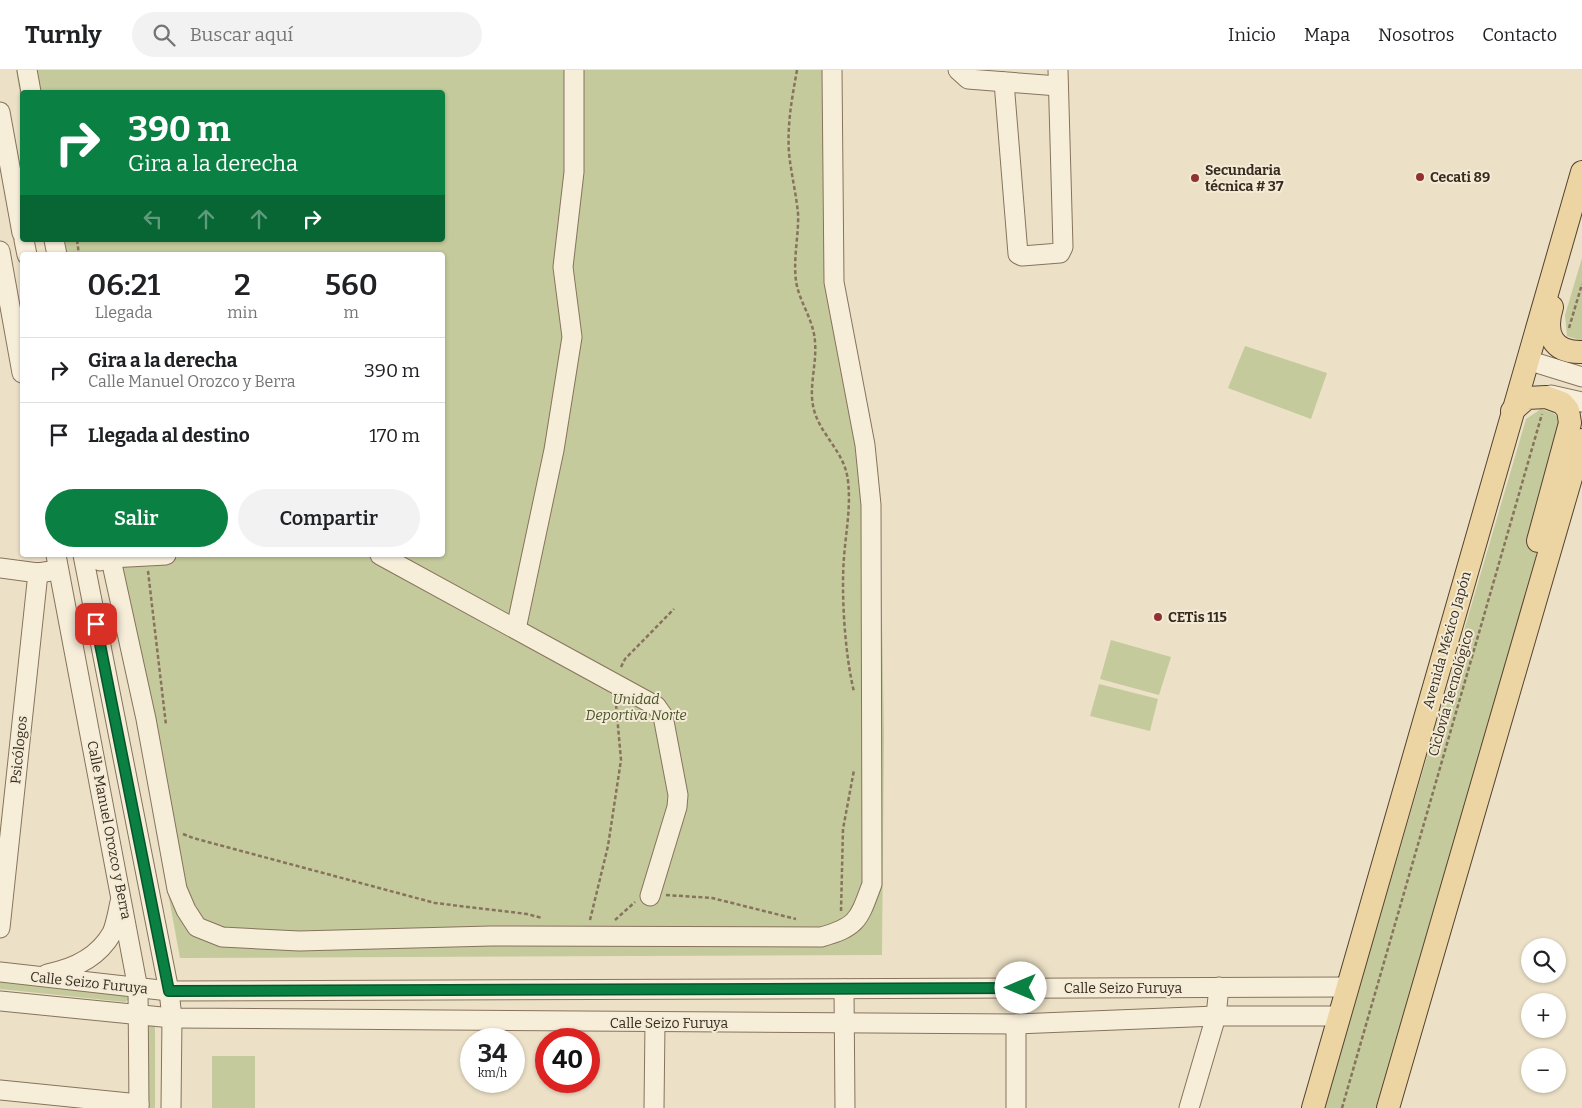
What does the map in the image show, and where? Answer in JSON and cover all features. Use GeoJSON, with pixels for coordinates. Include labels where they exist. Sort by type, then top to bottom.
{"type":"FeatureCollection","features":[{"type":"Feature","properties":{"kind":"main road"},"geometry":{"type":"LineString","coordinates":[[1572,350],[1558,346],[1549,335],[1548,319],[1575,234],[1580,178]]}},
{"type":"Feature","properties":{"kind":"main road","name":"Avenida México Japón"},"geometry":{"type":"LineString","coordinates":[[1313,1108],[1580,178]]}},
{"type":"Feature","properties":{"kind":"main road"},"geometry":{"type":"LineString","coordinates":[[1512,411],[1527,398],[1548,398],[1562,403],[1568,410],[1570,424],[1538,538],[1542,579]]}},
{"type":"Feature","properties":{"kind":"main road"},"geometry":{"type":"LineString","coordinates":[[1388,1108],[1582,440]]}},
{"type":"Feature","properties":{"kind":"street"},"geometry":{"type":"LineString","coordinates":[[27,70],[31,90]]}},
{"type":"Feature","properties":{"kind":"street"},"geometry":{"type":"LineString","coordinates":[[516,629],[554,450],[572,337],[563,267],[574,172],[574,70]]}},
{"type":"Feature","properties":{"kind":"street"},"geometry":{"type":"LineString","coordinates":[[0,568],[38,573],[57,562],[84,561],[110,557],[146,719],[177,888],[186,910],[197,927],[222,937],[299,940],[491,936],[820,937],[852,925],[862,909],[872,884],[871,505],[864,445],[834,282],[832,70]]}},
{"type":"Feature","properties":{"kind":"street"},"geometry":{"type":"LineString","coordinates":[[958,70],[968,79],[1004,82],[1058,78],[1063,247],[1060,253],[1022,256],[1018,254],[1004,82]]}},
{"type":"Feature","properties":{"kind":"street"},"geometry":{"type":"LineString","coordinates":[[0,112],[20,222]]}},
{"type":"Feature","properties":{"kind":"street"},"geometry":{"type":"LineString","coordinates":[[0,251],[20,362]]}},
{"type":"Feature","properties":{"kind":"street"},"geometry":{"type":"LineString","coordinates":[[1527,360],[1582,377]]}},
{"type":"Feature","properties":{"kind":"street"},"geometry":{"type":"LineString","coordinates":[[1519,386],[1582,402]]}},
{"type":"Feature","properties":{"kind":"street"},"geometry":{"type":"LineString","coordinates":[[384,557],[656,706],[663,716],[678,795],[677,807],[650,896]]}},
{"type":"Feature","properties":{"kind":"street","name":"Calle Manuel Orozco y Berra"},"geometry":{"type":"LineString","coordinates":[[84,561],[169,991],[172,1018],[171,1108]]}},
{"type":"Feature","properties":{"kind":"street","name":"Calle Manuel Orozco y Berra"},"geometry":{"type":"LineString","coordinates":[[57,562],[122,896],[138,989],[140,1016],[139,1106]]}},
{"type":"Feature","properties":{"kind":"street","name":"Psicólogos"},"geometry":{"type":"LineString","coordinates":[[0,928],[38,573]]}},
{"type":"Feature","properties":{"kind":"street"},"geometry":{"type":"LineString","coordinates":[[31,977],[69,970],[93,956],[112,932],[122,896]]}},
{"type":"Feature","properties":{"kind":"street","name":"Calle Seizo Furuya"},"geometry":{"type":"LineString","coordinates":[[0,972],[31,977],[169,991],[1348,988]]}},
{"type":"Feature","properties":{"kind":"street"},"geometry":{"type":"LineString","coordinates":[[1189,1108],[1216,1016],[1219,987]]}},
{"type":"Feature","properties":{"kind":"street"},"geometry":{"type":"LineString","coordinates":[[844,989],[845,1108]]}},
{"type":"Feature","properties":{"kind":"street","name":"Calle Seizo Furuya"},"geometry":{"type":"LineString","coordinates":[[0,1001],[172,1018],[655,1023],[844,1022],[1016,1024],[1216,1016],[1340,1016]]}},
{"type":"Feature","properties":{"kind":"street"},"geometry":{"type":"LineString","coordinates":[[654,1108],[655,1023]]}},
{"type":"Feature","properties":{"kind":"street"},"geometry":{"type":"LineString","coordinates":[[1016,1024],[1016,1108]]}},
{"type":"Feature","properties":{"kind":"street"},"geometry":{"type":"LineString","coordinates":[[0,1090],[139,1106]]}},
{"type":"Feature","properties":{"kind":"path"},"geometry":{"type":"LineString","coordinates":[[1572,350],[1582,284]]}},
{"type":"Feature","properties":{"kind":"path","name":"Ciclovía Tecnológico"},"geometry":{"type":"LineString","coordinates":[[1342,1108],[1548,398]]}},
{"type":"Feature","properties":{"kind":"path"},"geometry":{"type":"LineString","coordinates":[[588,936],[608,846],[621,760],[614,683],[625,659],[674,609]]}},
{"type":"Feature","properties":{"kind":"green space","name":"Unidad Deportiva Norte"},"geometry":{"type":"Polygon","coordinates":[[[16,70],[841,70],[842,288],[875,461],[881,564],[884,735],[882,955],[180,958],[106,557],[445,557],[445,252],[49,252],[47,242],[445,242],[445,90],[20,90],[20,95],[16,70]]]}},
{"type":"Feature","properties":{"kind":"green space"},"geometry":{"type":"Polygon","coordinates":[[[1582,258],[1582,341],[1567,336],[1565,315],[1582,258]]]}},
{"type":"Feature","properties":{"kind":"green space"},"geometry":{"type":"Polygon","coordinates":[[[1245,346],[1327,373],[1311,419],[1228,388],[1245,346]]]}},
{"type":"Feature","properties":{"kind":"green space"},"geometry":{"type":"Polygon","coordinates":[[[1541,409],[1553,413],[1563,421],[1532,577],[1379,1108],[1324,1108],[1526,419],[1541,409]]]}},
{"type":"Feature","properties":{"kind":"green space"},"geometry":{"type":"Polygon","coordinates":[[[1111,640],[1171,657],[1159,695],[1100,679],[1111,640]]]}},
{"type":"Feature","properties":{"kind":"green space"},"geometry":{"type":"Polygon","coordinates":[[[1099,684],[1158,699],[1150,731],[1090,716],[1099,684]]]}},
{"type":"Feature","properties":{"kind":"green space"},"geometry":{"type":"Polygon","coordinates":[[[0,981],[125,995],[129,999],[125,1002],[0,989],[0,981]]]}},
{"type":"Feature","properties":{"kind":"green space"},"geometry":{"type":"Polygon","coordinates":[[[148,1022],[153,1022],[155,1028],[155,1108],[147,1108],[148,1022]]]}},
{"type":"Feature","properties":{"kind":"green space"},"geometry":{"type":"Polygon","coordinates":[[[212,1056],[255,1056],[255,1108],[212,1108],[212,1056]]]}},
{"type":"Feature","properties":{"kind":"place","name":"Cecati 89"},"geometry":{"type":"Point","coordinates":[1420,177]}},
{"type":"Feature","properties":{"kind":"place","name":"Secundaria técnica # 37"},"geometry":{"type":"Point","coordinates":[1195,178]}},
{"type":"Feature","properties":{"kind":"place","name":"CETis 115"},"geometry":{"type":"Point","coordinates":[1158,617]}},
{"type":"Feature","properties":{"kind":"route"},"geometry":{"type":"LineString","coordinates":[[96,624],[169,991],[1021,988]]}}]}
